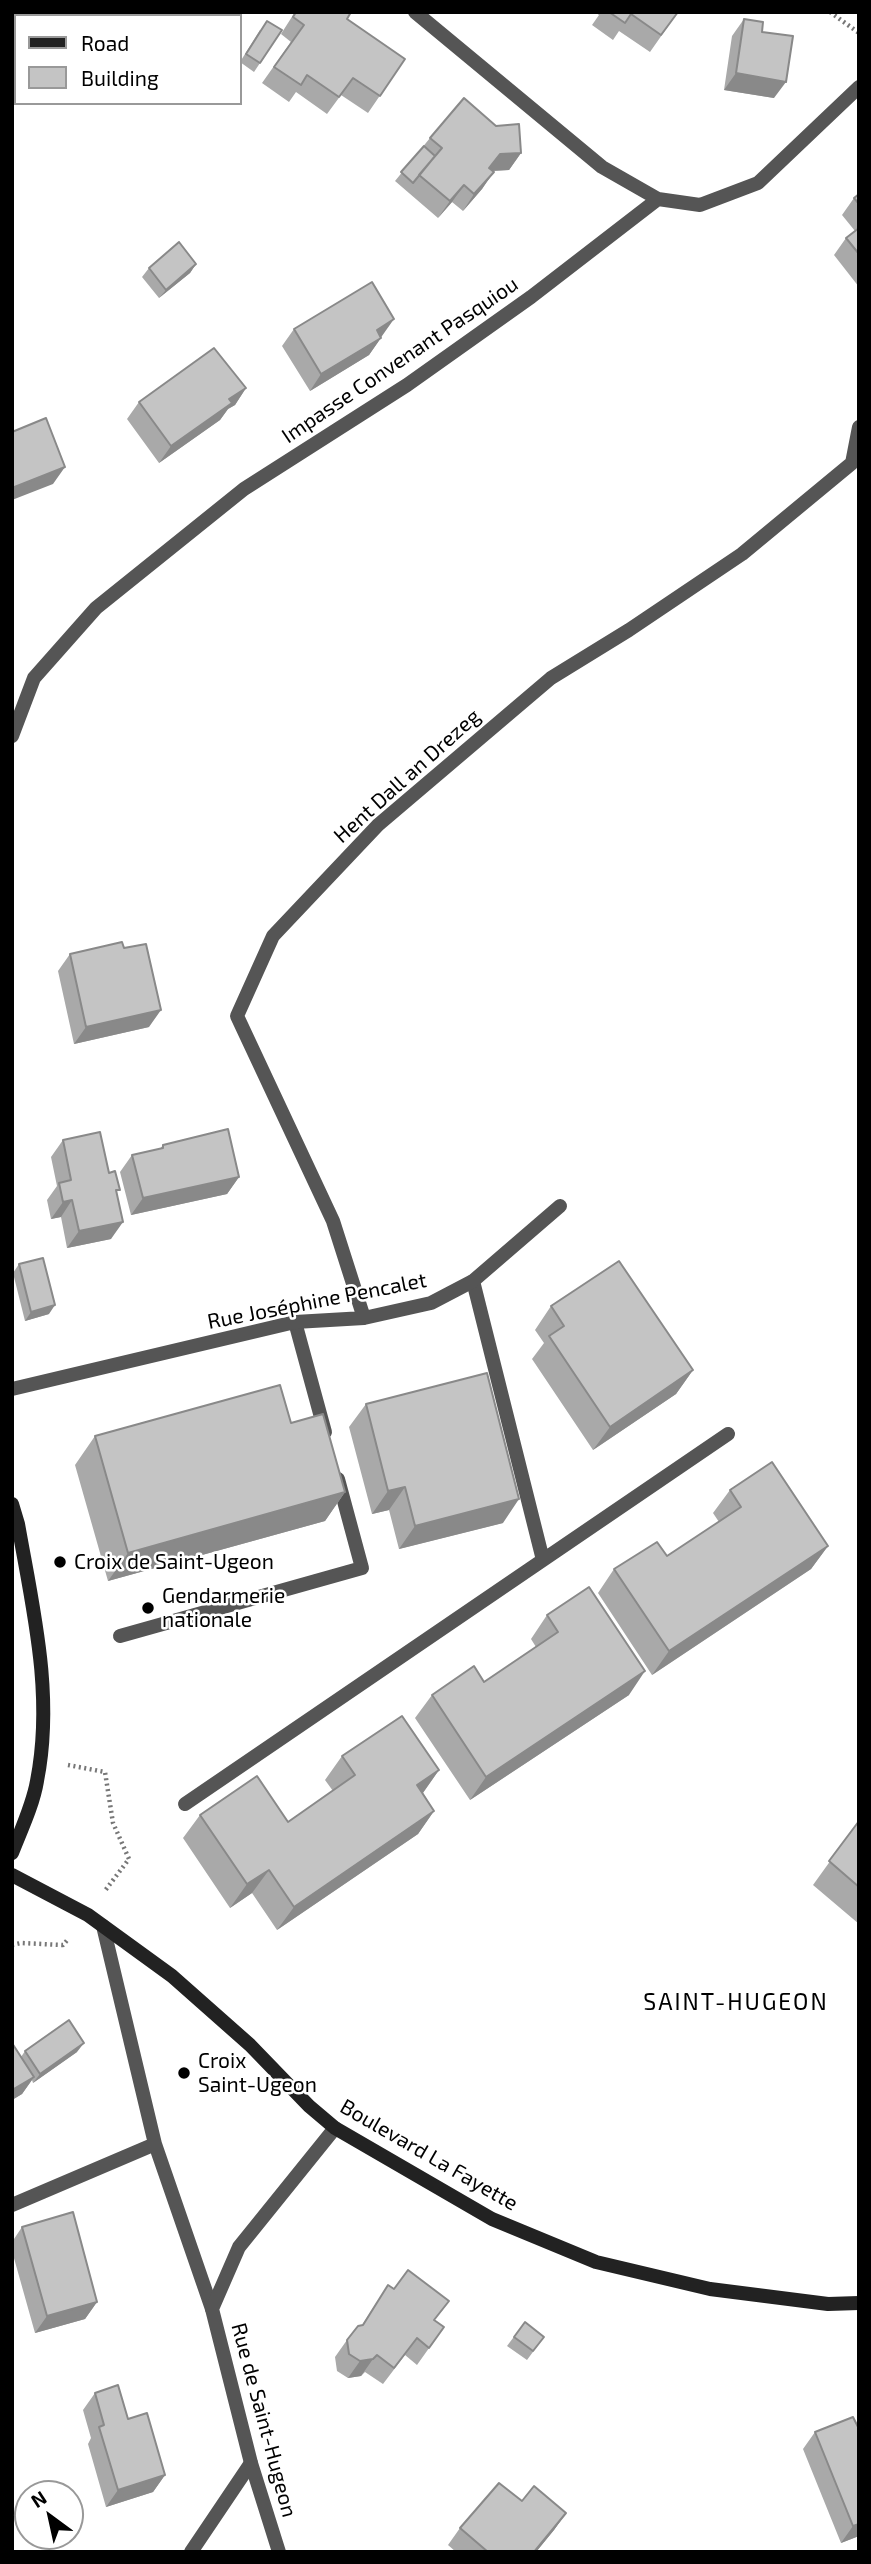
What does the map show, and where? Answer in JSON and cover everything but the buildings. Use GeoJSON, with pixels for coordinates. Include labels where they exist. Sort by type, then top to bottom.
{"type":"FeatureCollection","features":[{"type":"Feature","properties":{"kind":"main road"},"geometry":{"type":"LineString","coordinates":[[12,1504],[41,1651],[44,1715],[37,1784],[12,1853]]}},
{"type":"Feature","properties":{"kind":"main road","name":"Boulevard La Fayette"},"geometry":{"type":"LineString","coordinates":[[12,1875],[88,1914],[173,1976],[250,2045],[309,2106],[335,2128],[492,2219],[596,2262],[710,2289],[828,2304],[859,2303]]}},
{"type":"Feature","properties":{"kind":"street"},"geometry":{"type":"LineString","coordinates":[[415,12],[602,167],[658,199],[700,205],[758,183],[859,87]]}},
{"type":"Feature","properties":{"kind":"street","name":"Impasse Convenant Pasquiou"},"geometry":{"type":"LineString","coordinates":[[12,736],[34,678],[96,608],[244,489],[407,386],[531,297],[658,199]]}},
{"type":"Feature","properties":{"kind":"street","name":"Hent Dall an Drezeg"},"geometry":{"type":"LineString","coordinates":[[365,1318],[333,1221],[237,1016],[273,936],[378,825],[551,678],[629,630],[742,554],[852,463],[859,427]]}},
{"type":"Feature","properties":{"kind":"street","name":"Rue Joséphine Pencalet"},"geometry":{"type":"LineString","coordinates":[[12,1389],[295,1322],[365,1318],[431,1303],[473,1281],[560,1206]]}},
{"type":"Feature","properties":{"kind":"street"},"geometry":{"type":"LineString","coordinates":[[473,1281],[543,1560]]}},
{"type":"Feature","properties":{"kind":"street"},"geometry":{"type":"LineString","coordinates":[[120,1636],[362,1568],[295,1322]]}},
{"type":"Feature","properties":{"kind":"street"},"geometry":{"type":"LineString","coordinates":[[185,1804],[728,1434]]}},
{"type":"Feature","properties":{"kind":"street"},"geometry":{"type":"LineString","coordinates":[[103,1926],[155,2144],[212,2309]]}},
{"type":"Feature","properties":{"kind":"street","name":"Rue de Saint-Hugeon"},"geometry":{"type":"LineString","coordinates":[[279,2552],[251,2463],[212,2309],[239,2247],[335,2128]]}},
{"type":"Feature","properties":{"kind":"street"},"geometry":{"type":"LineString","coordinates":[[12,2205],[155,2144]]}},
{"type":"Feature","properties":{"kind":"street"},"geometry":{"type":"LineString","coordinates":[[191,2552],[251,2463]]}},
{"type":"Feature","properties":{"kind":"path"},"geometry":{"type":"LineString","coordinates":[[830,12],[859,33]]}},
{"type":"Feature","properties":{"kind":"path"},"geometry":{"type":"LineString","coordinates":[[12,1945],[63,1945],[129,1859],[113,1823],[105,1772],[41,1760]]}},
{"type":"Feature","properties":{"kind":"place","name":"Croix de Saint-Ugeon"},"geometry":{"type":"Point","coordinates":[60,1562]}},
{"type":"Feature","properties":{"kind":"place","name":"Gendarmerie nationale"},"geometry":{"type":"Point","coordinates":[148,1608]}},
{"type":"Feature","properties":{"kind":"place","name":"Croix Saint-Ugeon"},"geometry":{"type":"Point","coordinates":[184,2073]}},
{"type":"Feature","properties":{"kind":"district","name":"SAINT-HUGEON"},"geometry":{"type":"Point","coordinates":[736,2002]}}]}
